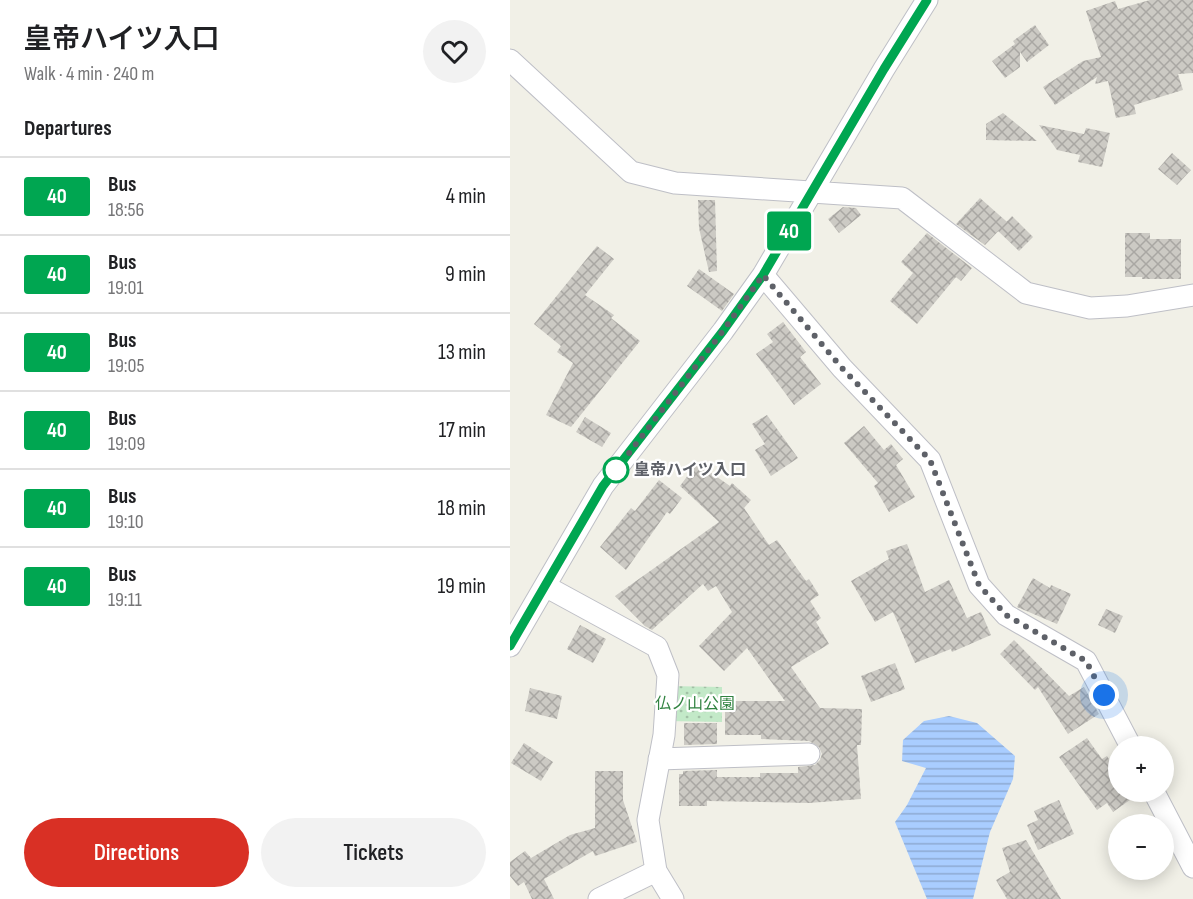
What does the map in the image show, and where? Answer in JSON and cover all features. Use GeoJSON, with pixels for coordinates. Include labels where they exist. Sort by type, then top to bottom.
{"type":"FeatureCollection","features":[{"type":"Feature","properties":{"kind":"street"},"geometry":{"type":"LineString","coordinates":[[510,646],[603,486],[723,331],[763,275],[927,0]]}},
{"type":"Feature","properties":{"kind":"street"},"geometry":{"type":"LineString","coordinates":[[510,60],[631,172],[675,183],[902,198],[1026,292],[1090,308],[1127,306],[1193,295]]}},
{"type":"Feature","properties":{"kind":"street"},"geometry":{"type":"LineString","coordinates":[[763,275],[842,368],[930,460],[979,585],[1006,615],[1086,661],[1125,736]]}},
{"type":"Feature","properties":{"kind":"street"},"geometry":{"type":"LineString","coordinates":[[545,586],[657,647],[668,675],[664,735],[648,820],[656,871],[673,899]]}},
{"type":"Feature","properties":{"kind":"street"},"geometry":{"type":"LineString","coordinates":[[659,759],[809,754]]}},
{"type":"Feature","properties":{"kind":"street"},"geometry":{"type":"LineString","coordinates":[[1159,802],[1193,867]]}},
{"type":"Feature","properties":{"kind":"street"},"geometry":{"type":"LineString","coordinates":[[598,899],[656,871]]}},
{"type":"Feature","properties":{"kind":"green space","name":"仏ノ山公園"},"geometry":{"type":"Polygon","coordinates":[[[669,686],[722,687],[722,722],[667,721],[669,686]]]}},
{"type":"Feature","properties":{"kind":"water"},"geometry":{"type":"Polygon","coordinates":[[[949,716],[977,723],[1015,756],[1013,779],[990,832],[973,899],[927,899],[895,822],[907,805],[926,768],[902,761],[903,740],[924,721],[949,716]]]}},
{"type":"Feature","properties":{"kind":"building"},"geometry":{"type":"Polygon","coordinates":[[[1150,0],[1193,0],[1193,73],[1178,74],[1183,90],[1134,105],[1136,114],[1116,118],[1108,81],[1095,84],[1097,77],[1055,105],[1043,87],[1083,61],[1101,57],[1086,11],[1115,1],[1118,9],[1150,0]]]}},
{"type":"Feature","properties":{"kind":"building"},"geometry":{"type":"Polygon","coordinates":[[[1035,25],[1049,45],[1027,62],[1020,52],[1020,67],[1005,78],[992,61],[1015,44],[1013,41],[1035,25]]]}},
{"type":"Feature","properties":{"kind":"building"},"geometry":{"type":"Polygon","coordinates":[[[1003,113],[1037,141],[986,140],[986,124],[1003,113]]]}},
{"type":"Feature","properties":{"kind":"building"},"geometry":{"type":"Polygon","coordinates":[[[1039,125],[1084,134],[1086,128],[1110,133],[1102,167],[1078,162],[1080,155],[1057,150],[1039,125]]]}},
{"type":"Feature","properties":{"kind":"building"},"geometry":{"type":"Polygon","coordinates":[[[1172,153],[1191,170],[1177,185],[1158,169],[1172,153]]]}},
{"type":"Feature","properties":{"kind":"building"},"geometry":{"type":"Polygon","coordinates":[[[980,198],[1007,222],[985,245],[956,224],[980,198]]]}},
{"type":"Feature","properties":{"kind":"building"},"geometry":{"type":"Polygon","coordinates":[[[698,200],[715,200],[717,271],[709,272],[699,228],[698,200]]]}},
{"type":"Feature","properties":{"kind":"building"},"geometry":{"type":"Polygon","coordinates":[[[843,207],[856,208],[861,215],[839,233],[828,219],[843,207]]]}},
{"type":"Feature","properties":{"kind":"building"},"geometry":{"type":"Polygon","coordinates":[[[1012,216],[1033,237],[1019,251],[998,231],[1012,216]]]}},
{"type":"Feature","properties":{"kind":"building"},"geometry":{"type":"Polygon","coordinates":[[[927,233],[972,268],[961,281],[956,277],[917,324],[890,301],[913,273],[901,262],[927,233]]]}},
{"type":"Feature","properties":{"kind":"building"},"geometry":{"type":"Polygon","coordinates":[[[1125,233],[1150,233],[1150,239],[1181,239],[1181,279],[1125,277],[1125,233]]]}},
{"type":"Feature","properties":{"kind":"building"},"geometry":{"type":"Polygon","coordinates":[[[597,246],[614,259],[585,295],[614,315],[611,318],[640,341],[571,427],[546,415],[573,363],[557,352],[561,346],[534,324],[597,246]]]}},
{"type":"Feature","properties":{"kind":"building"},"geometry":{"type":"Polygon","coordinates":[[[699,269],[734,294],[722,311],[687,286],[699,269]]]}},
{"type":"Feature","properties":{"kind":"building"},"geometry":{"type":"Polygon","coordinates":[[[783,322],[806,352],[800,357],[821,384],[794,405],[756,354],[773,342],[767,334],[783,322]]]}},
{"type":"Feature","properties":{"kind":"building"},"geometry":{"type":"Polygon","coordinates":[[[767,415],[798,458],[771,476],[755,450],[765,444],[752,424],[767,415]]]}},
{"type":"Feature","properties":{"kind":"building"},"geometry":{"type":"Polygon","coordinates":[[[585,417],[611,433],[602,447],[576,432],[585,417]]]}},
{"type":"Feature","properties":{"kind":"building"},"geometry":{"type":"Polygon","coordinates":[[[864,426],[884,450],[891,444],[903,459],[896,465],[915,497],[889,512],[874,486],[878,483],[844,443],[864,426]]]}},
{"type":"Feature","properties":{"kind":"building"},"geometry":{"type":"Polygon","coordinates":[[[697,463],[730,486],[732,483],[751,500],[744,508],[769,545],[777,540],[806,581],[809,579],[819,595],[810,601],[821,618],[816,622],[829,644],[791,667],[820,708],[862,709],[861,745],[857,745],[861,799],[809,803],[707,801],[707,806],[679,806],[679,774],[683,774],[683,771],[717,770],[717,777],[760,777],[760,773],[798,773],[798,767],[815,765],[822,754],[819,747],[809,741],[761,739],[761,735],[725,735],[725,701],[785,701],[747,648],[724,671],[699,646],[732,612],[716,586],[708,591],[703,584],[652,630],[615,596],[719,522],[680,486],[697,463]]]}},
{"type":"Feature","properties":{"kind":"building"},"geometry":{"type":"Polygon","coordinates":[[[659,480],[682,498],[670,514],[667,512],[626,570],[600,547],[631,508],[635,511],[659,480]]]}},
{"type":"Feature","properties":{"kind":"building"},"geometry":{"type":"Polygon","coordinates":[[[907,544],[925,592],[949,580],[967,618],[981,612],[991,635],[952,652],[951,649],[915,663],[893,612],[875,622],[851,581],[889,559],[886,551],[907,544]]]}},
{"type":"Feature","properties":{"kind":"building"},"geometry":{"type":"Polygon","coordinates":[[[1033,578],[1050,588],[1051,585],[1071,594],[1057,624],[1017,607],[1033,578]]]}},
{"type":"Feature","properties":{"kind":"building"},"geometry":{"type":"Polygon","coordinates":[[[1106,609],[1123,616],[1115,633],[1098,625],[1106,609]]]}},
{"type":"Feature","properties":{"kind":"building"},"geometry":{"type":"Polygon","coordinates":[[[580,625],[606,639],[593,663],[567,649],[580,625]]]}},
{"type":"Feature","properties":{"kind":"building"},"geometry":{"type":"Polygon","coordinates":[[[1014,640],[1069,696],[1084,687],[1099,714],[1068,734],[1038,687],[1035,690],[1000,654],[1014,640]]]}},
{"type":"Feature","properties":{"kind":"building"},"geometry":{"type":"Polygon","coordinates":[[[895,663],[905,689],[871,702],[861,676],[895,663]]]}},
{"type":"Feature","properties":{"kind":"building"},"geometry":{"type":"Polygon","coordinates":[[[530,688],[562,696],[557,719],[525,711],[530,688]]]}},
{"type":"Feature","properties":{"kind":"building"},"geometry":{"type":"Polygon","coordinates":[[[684,723],[717,723],[717,744],[684,745],[684,723]]]}},
{"type":"Feature","properties":{"kind":"building"},"geometry":{"type":"Polygon","coordinates":[[[1087,738],[1102,759],[1108,758],[1108,802],[1127,802],[1113,812],[1107,803],[1097,810],[1059,757],[1087,738]]]}},
{"type":"Feature","properties":{"kind":"building"},"geometry":{"type":"Polygon","coordinates":[[[524,743],[553,762],[541,781],[511,763],[524,743]]]}},
{"type":"Feature","properties":{"kind":"building"},"geometry":{"type":"Polygon","coordinates":[[[595,771],[623,771],[623,800],[637,842],[595,856],[593,851],[544,879],[554,899],[532,899],[524,882],[518,886],[510,876],[510,862],[525,851],[531,858],[570,835],[595,828],[595,771]]]}},
{"type":"Feature","properties":{"kind":"building"},"geometry":{"type":"Polygon","coordinates":[[[1059,800],[1074,834],[1038,850],[1027,825],[1038,820],[1034,811],[1059,800]]]}},
{"type":"Feature","properties":{"kind":"building"},"geometry":{"type":"Polygon","coordinates":[[[1026,840],[1061,899],[1007,899],[996,880],[1010,872],[1002,848],[1026,840]]]}},
{"type":"Feature","properties":{"kind":"bus line","name":"40"},"geometry":{"type":"LineString","coordinates":[[510,646],[603,486],[723,331],[763,275],[927,0]]}},
{"type":"Feature","properties":{"kind":"place","name":"皇帝ハイツ入口"},"geometry":{"type":"Point","coordinates":[616,470]}},
{"type":"Feature","properties":{"kind":"route"},"geometry":{"type":"LineString","coordinates":[[616,470],[763,275],[842,368],[930,460],[979,585],[1006,615],[1086,661],[1104,695]]}}]}
